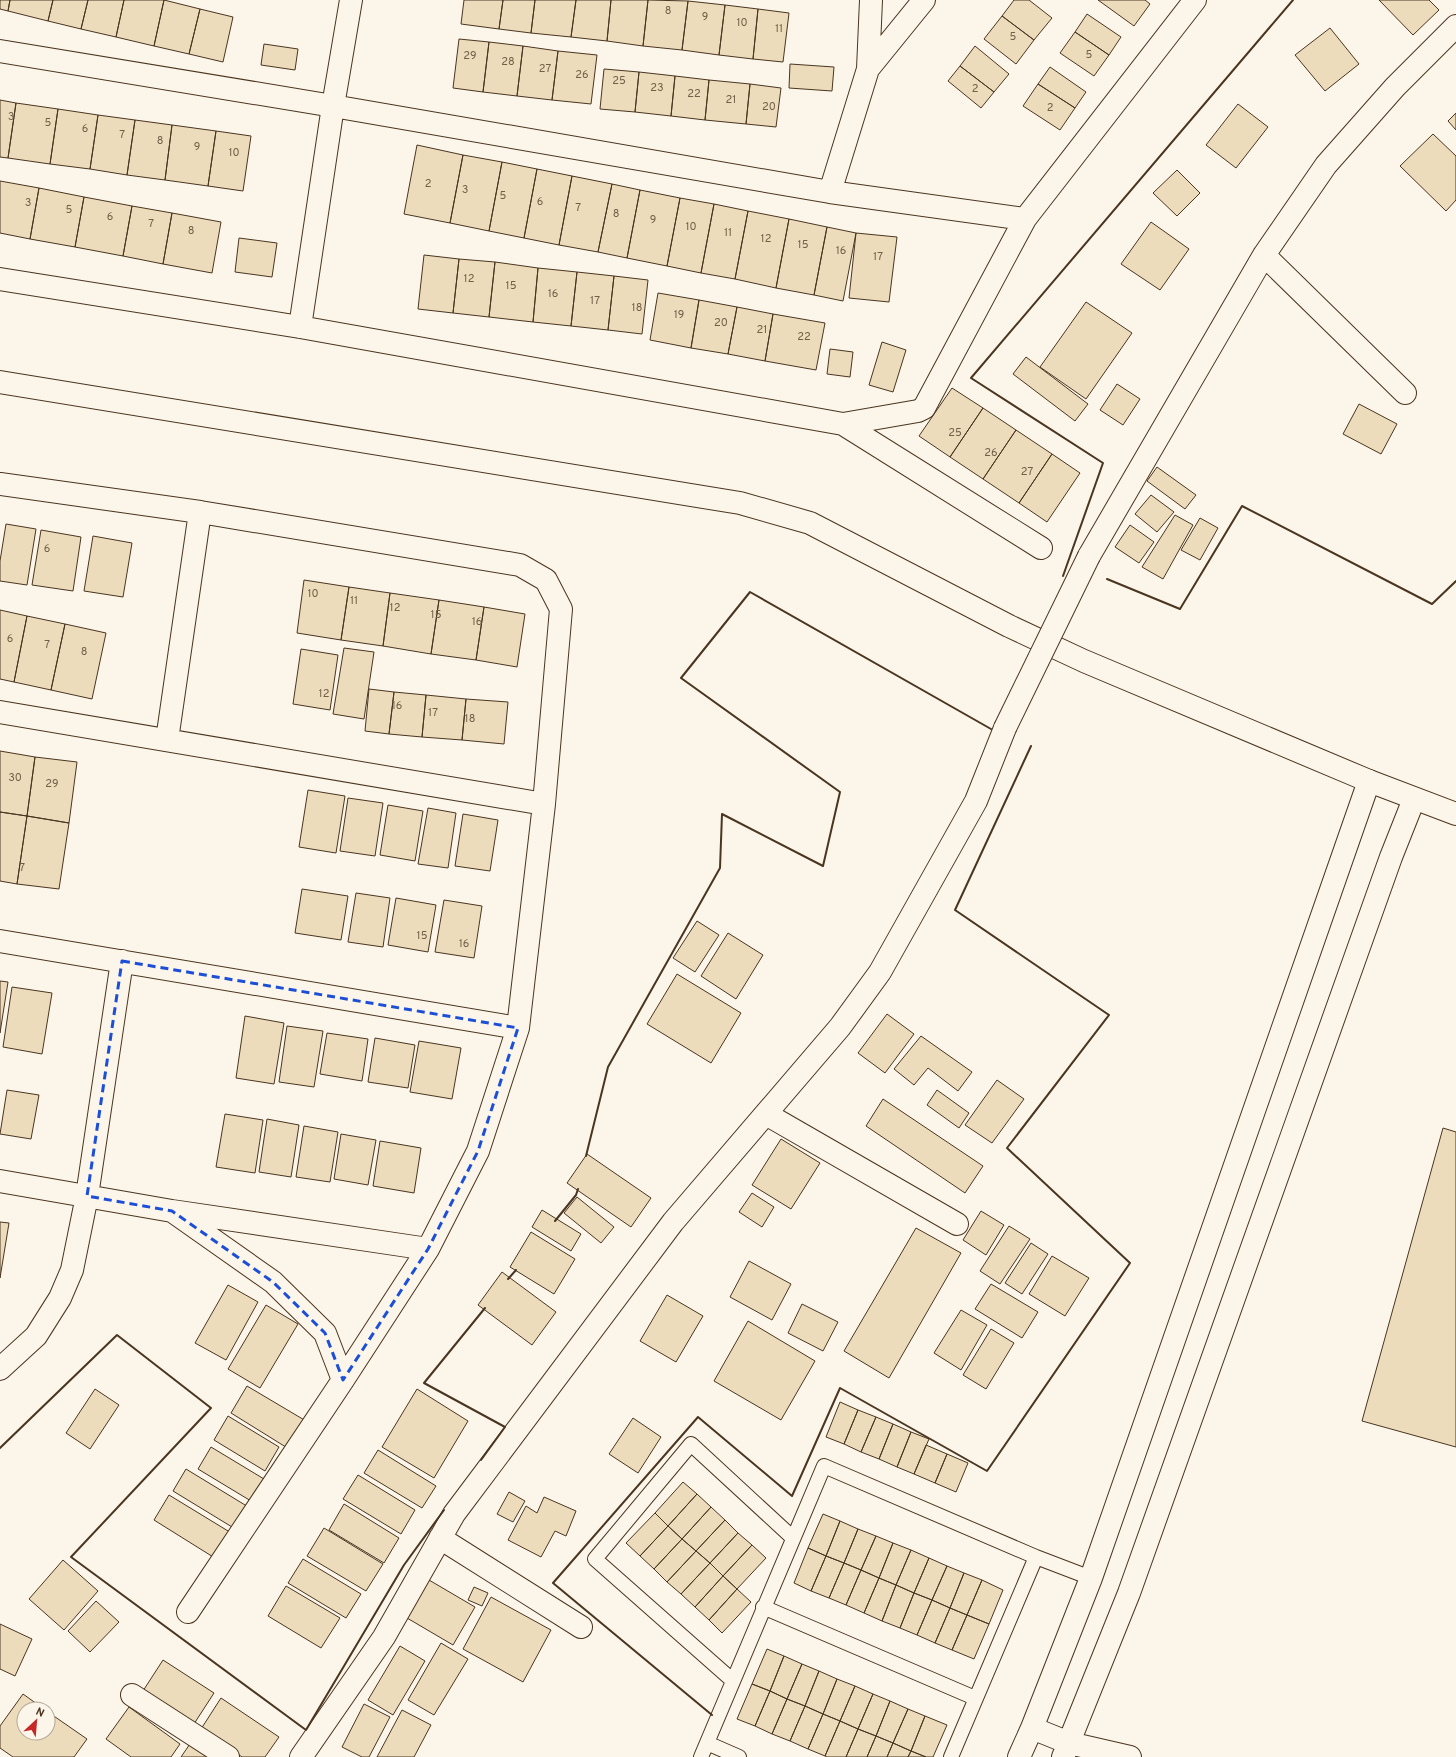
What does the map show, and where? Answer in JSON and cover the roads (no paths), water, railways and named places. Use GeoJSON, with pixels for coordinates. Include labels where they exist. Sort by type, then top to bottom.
{"type":"FeatureCollection","features":[{"type":"Feature","properties":{"kind":"street"},"geometry":{"type":"LineString","coordinates":[[300,327],[333,106],[351,0]]}},
{"type":"Feature","properties":{"kind":"street"},"geometry":{"type":"LineString","coordinates":[[830,192],[868,69],[871,0]]}},
{"type":"Feature","properties":{"kind":"street"},"geometry":{"type":"LineString","coordinates":[[868,69],[924,0]]}},
{"type":"Feature","properties":{"kind":"street"},"geometry":{"type":"LineString","coordinates":[[0,279],[300,327],[843,424],[918,411],[924,408],[1025,219],[1195,0]]}},
{"type":"Feature","properties":{"kind":"street"},"geometry":{"type":"LineString","coordinates":[[301,1757],[384,1637],[454,1514],[673,1222],[840,1027],[880,972],[976,801],[1005,728],[1089,556],[1264,255],[1326,165],[1395,87],[1456,26]]}},
{"type":"Feature","properties":{"kind":"street"},"geometry":{"type":"LineString","coordinates":[[0,51],[333,106],[830,192],[1025,219]]}},
{"type":"Feature","properties":{"kind":"street"},"geometry":{"type":"LineString","coordinates":[[1264,255],[1405,393]]}},
{"type":"Feature","properties":{"kind":"street"},"geometry":{"type":"LineString","coordinates":[[0,382],[740,503],[810,523],[1009,626],[1084,661],[1369,781],[1456,814]]}},
{"type":"Feature","properties":{"kind":"street"},"geometry":{"type":"LineString","coordinates":[[843,424],[1041,548]]}},
{"type":"Feature","properties":{"kind":"street"},"geometry":{"type":"LineString","coordinates":[[0,484],[200,512],[520,565],[546,580],[561,609],[544,804],[518,1028],[478,1151],[428,1249],[343,1380],[188,1612]]}},
{"type":"Feature","properties":{"kind":"street"},"geometry":{"type":"LineString","coordinates":[[167,740],[200,512]]}},
{"type":"Feature","properties":{"kind":"street"},"geometry":{"type":"LineString","coordinates":[[0,712],[544,804]]}},
{"type":"Feature","properties":{"kind":"street"},"geometry":{"type":"LineString","coordinates":[[1019,1757],[1032,1728],[1091,1578],[1369,781]]}},
{"type":"Feature","properties":{"kind":"street"},"geometry":{"type":"LineString","coordinates":[[1066,1750],[1129,1594],[1383,879],[1414,799]]}},
{"type":"Feature","properties":{"kind":"street"},"geometry":{"type":"LineString","coordinates":[[0,941],[518,1028]]}},
{"type":"Feature","properties":{"kind":"street"},"geometry":{"type":"LineString","coordinates":[[0,1369],[36,1336],[60,1298],[72,1270],[87,1196],[122,961]]}},
{"type":"Feature","properties":{"kind":"street"},"geometry":{"type":"LineString","coordinates":[[766,1114],[957,1224]]}},
{"type":"Feature","properties":{"kind":"street"},"geometry":{"type":"LineString","coordinates":[[0,1181],[172,1210],[428,1249]]}},
{"type":"Feature","properties":{"kind":"street"},"geometry":{"type":"LineString","coordinates":[[172,1210],[273,1282],[325,1333],[343,1380]]}},
{"type":"Feature","properties":{"kind":"street"},"geometry":{"type":"LineString","coordinates":[[440,1538],[581,1627]]}},
{"type":"Feature","properties":{"kind":"street"},"geometry":{"type":"LineString","coordinates":[[132,1695],[228,1757]]}},
{"type":"Feature","properties":{"kind":"street"},"geometry":{"type":"LineString","coordinates":[[1032,1728],[1066,1750],[1130,1757]]}},
{"type":"Feature","properties":{"kind":"lane"},"geometry":{"type":"LineString","coordinates":[[732,1680],[595,1559],[691,1444],[793,1538]]}},
{"type":"Feature","properties":{"kind":"lane"},"geometry":{"type":"LineString","coordinates":[[701,1757],[732,1680],[824,1466],[1036,1557],[1091,1578]]}},
{"type":"Feature","properties":{"kind":"lane"},"geometry":{"type":"LineString","coordinates":[[951,1757],[1036,1557]]}},
{"type":"Feature","properties":{"kind":"lane"},"geometry":{"type":"LineString","coordinates":[[763,1607],[975,1698]]}},
{"type":"Feature","properties":{"kind":"lane"},"geometry":{"type":"LineString","coordinates":[[707,1743],[739,1757]]}}]}
